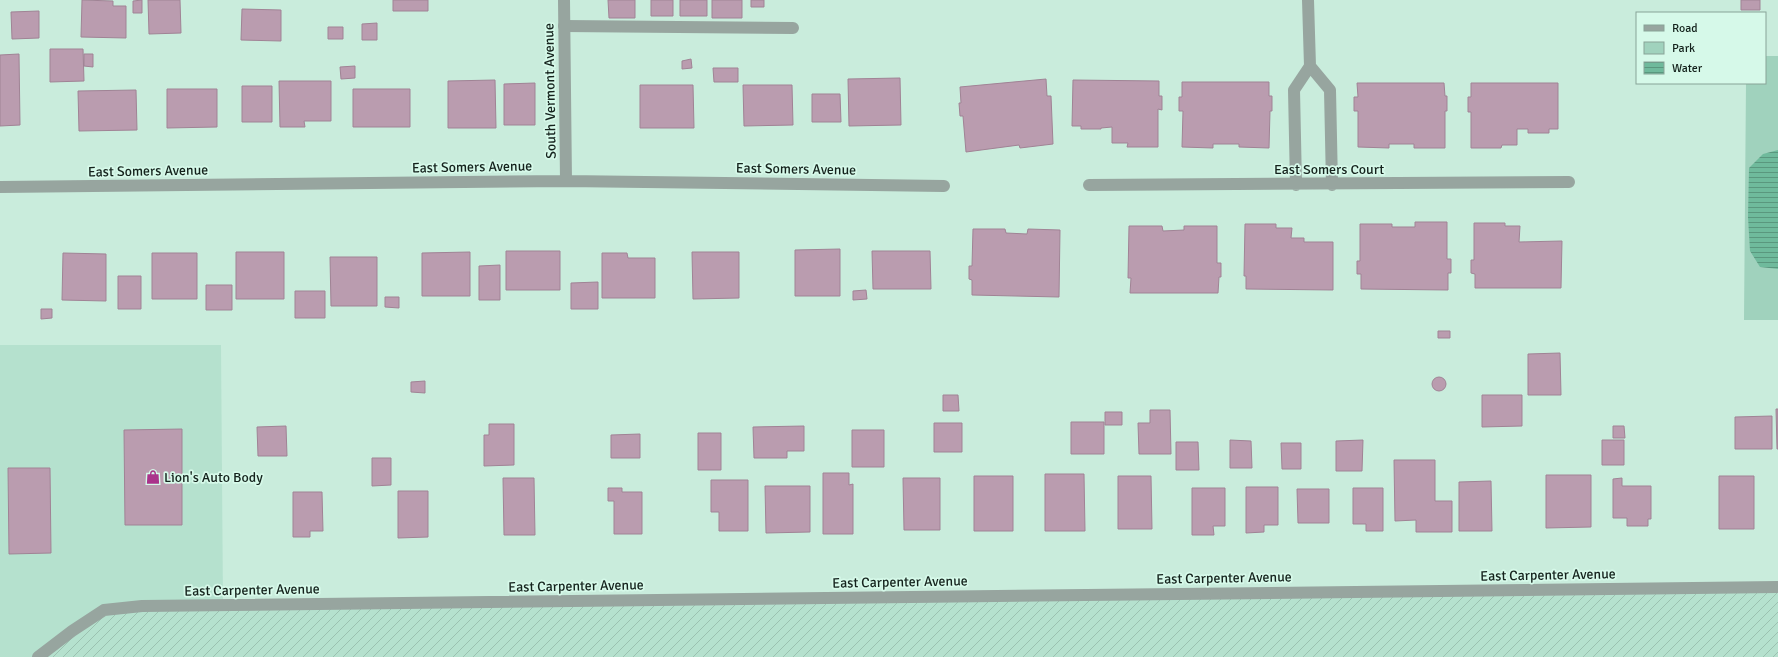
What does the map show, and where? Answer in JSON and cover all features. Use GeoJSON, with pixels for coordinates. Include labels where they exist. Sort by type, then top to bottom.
{"type":"FeatureCollection","features":[{"type":"Feature","properties":{"kind":"street","name":"South Vermont Avenue"},"geometry":{"type":"LineString","coordinates":[[564,0],[566,181]]}},
{"type":"Feature","properties":{"kind":"street"},"geometry":{"type":"LineString","coordinates":[[1296,185],[1294,90],[1310,66],[1308,0]]}},
{"type":"Feature","properties":{"kind":"street"},"geometry":{"type":"LineString","coordinates":[[564,26],[793,28]]}},
{"type":"Feature","properties":{"kind":"street"},"geometry":{"type":"LineString","coordinates":[[1310,66],[1330,90],[1332,185]]}},
{"type":"Feature","properties":{"kind":"street","name":"East Somers Avenue"},"geometry":{"type":"LineString","coordinates":[[0,187],[566,181],[948,186]]}},
{"type":"Feature","properties":{"kind":"street","name":"East Somers Court"},"geometry":{"type":"LineString","coordinates":[[1089,185],[1332,185],[1569,182]]}},
{"type":"Feature","properties":{"kind":"street","name":"East Carpenter Avenue"},"geometry":{"type":"LineString","coordinates":[[38,657],[72,631],[104,610],[142,606],[1778,587]]}},
{"type":"Feature","properties":{"kind":"shaded area"},"geometry":{"type":"Polygon","coordinates":[[[0,345],[221,345],[223,605],[38,657],[0,657],[0,345]]]}},
{"type":"Feature","properties":{"kind":"shaded area"},"geometry":{"type":"Polygon","coordinates":[[[1778,587],[1778,657],[38,657],[104,610],[1778,587]]]}},
{"type":"Feature","properties":{"kind":"green space"},"geometry":{"type":"Polygon","coordinates":[[[1766,56],[1778,56],[1778,320],[1744,320],[1746,84],[1766,84],[1766,56]]]}},
{"type":"Feature","properties":{"kind":"water"},"geometry":{"type":"Polygon","coordinates":[[[1778,150],[1778,269],[1760,267],[1750,251],[1748,217],[1749,168],[1763,154],[1778,150]]]}},
{"type":"Feature","properties":{"kind":"building"},"geometry":{"type":"Polygon","coordinates":[[[82,0],[113,1],[113,6],[126,6],[126,38],[81,37],[82,0]]]}},
{"type":"Feature","properties":{"kind":"building"},"geometry":{"type":"Polygon","coordinates":[[[142,0],[142,13],[133,13],[133,1],[142,0]]]}},
{"type":"Feature","properties":{"kind":"building"},"geometry":{"type":"Polygon","coordinates":[[[148,0],[180,0],[181,33],[149,34],[148,0]]]}},
{"type":"Feature","properties":{"kind":"building"},"geometry":{"type":"Polygon","coordinates":[[[393,0],[428,0],[428,11],[393,11],[393,0]]]}},
{"type":"Feature","properties":{"kind":"building"},"geometry":{"type":"Polygon","coordinates":[[[608,0],[635,0],[635,18],[609,18],[608,0]]]}},
{"type":"Feature","properties":{"kind":"building"},"geometry":{"type":"Polygon","coordinates":[[[651,0],[673,0],[673,16],[651,16],[651,0]]]}},
{"type":"Feature","properties":{"kind":"building"},"geometry":{"type":"Polygon","coordinates":[[[680,0],[707,0],[707,16],[680,16],[680,0]]]}},
{"type":"Feature","properties":{"kind":"building"},"geometry":{"type":"Polygon","coordinates":[[[712,0],[742,0],[742,18],[712,18],[712,0]]]}},
{"type":"Feature","properties":{"kind":"building"},"geometry":{"type":"Polygon","coordinates":[[[751,0],[764,0],[764,7],[751,7],[751,0]]]}},
{"type":"Feature","properties":{"kind":"building"},"geometry":{"type":"Polygon","coordinates":[[[1741,0],[1760,0],[1760,10],[1741,10],[1741,0]]]}},
{"type":"Feature","properties":{"kind":"building"},"geometry":{"type":"Polygon","coordinates":[[[242,9],[281,10],[281,41],[241,40],[242,9]]]}},
{"type":"Feature","properties":{"kind":"building"},"geometry":{"type":"Polygon","coordinates":[[[39,11],[39,38],[12,39],[11,12],[39,11]]]}},
{"type":"Feature","properties":{"kind":"building"},"geometry":{"type":"Polygon","coordinates":[[[377,23],[377,40],[362,40],[362,24],[377,23]]]}},
{"type":"Feature","properties":{"kind":"building"},"geometry":{"type":"Polygon","coordinates":[[[328,27],[343,27],[343,39],[328,39],[328,27]]]}},
{"type":"Feature","properties":{"kind":"building"},"geometry":{"type":"Polygon","coordinates":[[[50,49],[83,49],[84,81],[50,82],[50,49]]]}},
{"type":"Feature","properties":{"kind":"building"},"geometry":{"type":"Polygon","coordinates":[[[19,54],[20,125],[0,126],[0,55],[19,54]]]}},
{"type":"Feature","properties":{"kind":"building"},"geometry":{"type":"Polygon","coordinates":[[[84,54],[93,54],[93,67],[84,66],[84,54]]]}},
{"type":"Feature","properties":{"kind":"building"},"geometry":{"type":"Polygon","coordinates":[[[691,59],[692,68],[682,69],[682,61],[691,59]]]}},
{"type":"Feature","properties":{"kind":"building"},"geometry":{"type":"Polygon","coordinates":[[[355,66],[355,78],[341,79],[340,67],[355,66]]]}},
{"type":"Feature","properties":{"kind":"building"},"geometry":{"type":"Polygon","coordinates":[[[713,68],[738,68],[738,82],[714,82],[713,68]]]}},
{"type":"Feature","properties":{"kind":"building"},"geometry":{"type":"Polygon","coordinates":[[[900,78],[901,125],[849,126],[848,79],[900,78]]]}},
{"type":"Feature","properties":{"kind":"building"},"geometry":{"type":"Polygon","coordinates":[[[1046,79],[1047,96],[1051,96],[1053,144],[1020,148],[1019,145],[966,152],[963,116],[960,116],[960,87],[1046,79]]]}},
{"type":"Feature","properties":{"kind":"building"},"geometry":{"type":"Polygon","coordinates":[[[495,80],[496,128],[448,128],[448,81],[495,80]]]}},
{"type":"Feature","properties":{"kind":"building"},"geometry":{"type":"Polygon","coordinates":[[[1073,80],[1159,81],[1159,96],[1162,96],[1162,110],[1158,109],[1158,147],[1127,147],[1128,143],[1112,143],[1112,127],[1101,129],[1081,129],[1081,126],[1072,126],[1073,80]]]}},
{"type":"Feature","properties":{"kind":"building"},"geometry":{"type":"Polygon","coordinates":[[[279,81],[331,81],[331,121],[304,121],[305,127],[280,127],[279,81]]]}},
{"type":"Feature","properties":{"kind":"building"},"geometry":{"type":"Polygon","coordinates":[[[1182,82],[1269,82],[1269,96],[1272,96],[1272,111],[1270,111],[1269,148],[1239,147],[1239,144],[1213,144],[1213,148],[1182,147],[1183,111],[1179,111],[1179,97],[1182,97],[1182,82]]]}},
{"type":"Feature","properties":{"kind":"building"},"geometry":{"type":"Polygon","coordinates":[[[535,83],[535,125],[504,125],[504,84],[535,83]]]}},
{"type":"Feature","properties":{"kind":"building"},"geometry":{"type":"Polygon","coordinates":[[[1357,83],[1444,83],[1445,96],[1447,96],[1447,111],[1445,111],[1445,148],[1414,148],[1414,144],[1389,144],[1389,148],[1358,147],[1358,111],[1354,111],[1354,97],[1358,97],[1357,83]]]}},
{"type":"Feature","properties":{"kind":"building"},"geometry":{"type":"Polygon","coordinates":[[[1471,83],[1558,83],[1558,129],[1549,129],[1549,133],[1528,133],[1528,129],[1517,129],[1517,145],[1502,145],[1501,148],[1471,148],[1471,112],[1468,112],[1468,97],[1471,97],[1471,83]]]}},
{"type":"Feature","properties":{"kind":"building"},"geometry":{"type":"Polygon","coordinates":[[[640,85],[693,85],[694,128],[640,128],[640,85]]]}},
{"type":"Feature","properties":{"kind":"building"},"geometry":{"type":"Polygon","coordinates":[[[743,85],[792,85],[793,125],[744,126],[743,85]]]}},
{"type":"Feature","properties":{"kind":"building"},"geometry":{"type":"Polygon","coordinates":[[[242,86],[272,86],[272,122],[242,122],[242,86]]]}},
{"type":"Feature","properties":{"kind":"building"},"geometry":{"type":"Polygon","coordinates":[[[167,89],[217,89],[217,127],[167,128],[167,89]]]}},
{"type":"Feature","properties":{"kind":"building"},"geometry":{"type":"Polygon","coordinates":[[[353,89],[410,89],[410,127],[353,127],[353,89]]]}},
{"type":"Feature","properties":{"kind":"building"},"geometry":{"type":"Polygon","coordinates":[[[136,90],[137,130],[79,131],[78,91],[136,90]]]}},
{"type":"Feature","properties":{"kind":"building"},"geometry":{"type":"Polygon","coordinates":[[[812,94],[840,94],[841,122],[812,122],[812,94]]]}},
{"type":"Feature","properties":{"kind":"building"},"geometry":{"type":"Polygon","coordinates":[[[1415,222],[1447,222],[1447,259],[1451,259],[1451,273],[1448,273],[1448,290],[1361,289],[1361,274],[1357,274],[1357,261],[1360,261],[1360,224],[1392,224],[1392,227],[1415,227],[1415,222]]]}},
{"type":"Feature","properties":{"kind":"building"},"geometry":{"type":"Polygon","coordinates":[[[1474,223],[1505,223],[1505,226],[1520,226],[1519,242],[1562,241],[1561,288],[1475,288],[1475,274],[1471,273],[1471,260],[1474,260],[1474,223]]]}},
{"type":"Feature","properties":{"kind":"building"},"geometry":{"type":"Polygon","coordinates":[[[1245,224],[1276,224],[1276,228],[1292,228],[1291,238],[1304,238],[1304,242],[1333,242],[1333,290],[1246,289],[1246,276],[1244,276],[1245,224]]]}},
{"type":"Feature","properties":{"kind":"building"},"geometry":{"type":"Polygon","coordinates":[[[1129,226],[1162,226],[1163,231],[1184,230],[1184,226],[1217,226],[1217,263],[1221,263],[1221,277],[1219,277],[1218,293],[1130,293],[1131,278],[1128,278],[1129,226]]]}},
{"type":"Feature","properties":{"kind":"building"},"geometry":{"type":"Polygon","coordinates":[[[973,229],[1005,229],[1006,233],[1027,234],[1028,229],[1060,230],[1059,297],[972,295],[972,280],[969,279],[969,266],[972,266],[973,229]]]}},
{"type":"Feature","properties":{"kind":"building"},"geometry":{"type":"Polygon","coordinates":[[[840,249],[840,296],[795,296],[795,250],[840,249]]]}},
{"type":"Feature","properties":{"kind":"building"},"geometry":{"type":"Polygon","coordinates":[[[506,251],[560,251],[560,290],[506,290],[506,251]]]}},
{"type":"Feature","properties":{"kind":"building"},"geometry":{"type":"Polygon","coordinates":[[[872,251],[930,251],[931,289],[873,289],[872,251]]]}},
{"type":"Feature","properties":{"kind":"building"},"geometry":{"type":"Polygon","coordinates":[[[236,252],[284,252],[284,299],[236,299],[236,252]]]}},
{"type":"Feature","properties":{"kind":"building"},"geometry":{"type":"Polygon","coordinates":[[[470,252],[470,296],[422,296],[422,253],[470,252]]]}},
{"type":"Feature","properties":{"kind":"building"},"geometry":{"type":"Polygon","coordinates":[[[692,252],[739,252],[739,298],[693,299],[692,252]]]}},
{"type":"Feature","properties":{"kind":"building"},"geometry":{"type":"Polygon","coordinates":[[[63,253],[106,254],[106,301],[62,300],[63,253]]]}},
{"type":"Feature","properties":{"kind":"building"},"geometry":{"type":"Polygon","coordinates":[[[152,253],[197,253],[197,299],[152,299],[152,253]]]}},
{"type":"Feature","properties":{"kind":"building"},"geometry":{"type":"Polygon","coordinates":[[[602,253],[627,253],[628,258],[655,258],[655,298],[602,298],[602,253]]]}},
{"type":"Feature","properties":{"kind":"building"},"geometry":{"type":"Polygon","coordinates":[[[330,257],[377,257],[377,306],[331,306],[330,257]]]}},
{"type":"Feature","properties":{"kind":"building"},"geometry":{"type":"Polygon","coordinates":[[[500,265],[500,300],[479,300],[479,266],[500,265]]]}},
{"type":"Feature","properties":{"kind":"building"},"geometry":{"type":"Polygon","coordinates":[[[118,276],[141,276],[141,309],[118,309],[118,276]]]}},
{"type":"Feature","properties":{"kind":"building"},"geometry":{"type":"Polygon","coordinates":[[[598,282],[598,309],[571,309],[571,283],[598,282]]]}},
{"type":"Feature","properties":{"kind":"building"},"geometry":{"type":"Polygon","coordinates":[[[206,285],[232,285],[232,310],[206,310],[206,285]]]}},
{"type":"Feature","properties":{"kind":"building"},"geometry":{"type":"Polygon","coordinates":[[[866,290],[867,299],[853,300],[853,291],[866,290]]]}},
{"type":"Feature","properties":{"kind":"building"},"geometry":{"type":"Polygon","coordinates":[[[295,291],[325,291],[325,318],[295,318],[295,291]]]}},
{"type":"Feature","properties":{"kind":"building"},"geometry":{"type":"Polygon","coordinates":[[[385,297],[399,297],[399,308],[385,307],[385,297]]]}},
{"type":"Feature","properties":{"kind":"building"},"geometry":{"type":"Polygon","coordinates":[[[41,309],[52,309],[52,318],[41,319],[41,309]]]}},
{"type":"Feature","properties":{"kind":"building"},"geometry":{"type":"Polygon","coordinates":[[[1438,331],[1450,331],[1450,338],[1438,338],[1438,331]]]}},
{"type":"Feature","properties":{"kind":"building"},"geometry":{"type":"Polygon","coordinates":[[[1560,353],[1561,395],[1528,395],[1528,354],[1560,353]]]}},
{"type":"Feature","properties":{"kind":"building"},"geometry":{"type":"Polygon","coordinates":[[[1436,377],[1442,377],[1446,381],[1446,387],[1442,391],[1436,391],[1432,387],[1432,381],[1436,377]]]}},
{"type":"Feature","properties":{"kind":"building"},"geometry":{"type":"Polygon","coordinates":[[[425,381],[425,393],[411,392],[411,382],[425,381]]]}},
{"type":"Feature","properties":{"kind":"building"},"geometry":{"type":"Polygon","coordinates":[[[943,395],[958,395],[959,411],[943,411],[943,395]]]}},
{"type":"Feature","properties":{"kind":"building"},"geometry":{"type":"Polygon","coordinates":[[[1482,395],[1522,395],[1522,426],[1482,427],[1482,395]]]}},
{"type":"Feature","properties":{"kind":"building"},"geometry":{"type":"Polygon","coordinates":[[[1776,409],[1778,409],[1778,449],[1777,449],[1776,409]]]}},
{"type":"Feature","properties":{"kind":"building"},"geometry":{"type":"Polygon","coordinates":[[[1150,410],[1170,410],[1171,454],[1139,454],[1138,423],[1150,423],[1150,410]]]}},
{"type":"Feature","properties":{"kind":"building"},"geometry":{"type":"Polygon","coordinates":[[[1105,412],[1122,412],[1122,425],[1105,425],[1105,412]]]}},
{"type":"Feature","properties":{"kind":"building"},"geometry":{"type":"Polygon","coordinates":[[[1772,416],[1772,449],[1735,449],[1735,417],[1772,416]]]}},
{"type":"Feature","properties":{"kind":"building"},"geometry":{"type":"Polygon","coordinates":[[[1071,422],[1104,422],[1104,454],[1071,454],[1071,422]]]}},
{"type":"Feature","properties":{"kind":"building"},"geometry":{"type":"Polygon","coordinates":[[[934,423],[962,423],[962,452],[934,452],[934,423]]]}},
{"type":"Feature","properties":{"kind":"building"},"geometry":{"type":"Polygon","coordinates":[[[489,424],[514,424],[514,465],[484,466],[484,435],[489,435],[489,424]]]}},
{"type":"Feature","properties":{"kind":"building"},"geometry":{"type":"Polygon","coordinates":[[[286,426],[287,456],[258,456],[257,427],[286,426]]]}},
{"type":"Feature","properties":{"kind":"building"},"geometry":{"type":"Polygon","coordinates":[[[804,426],[804,451],[787,451],[787,458],[754,458],[753,427],[804,426]]]}},
{"type":"Feature","properties":{"kind":"building"},"geometry":{"type":"Polygon","coordinates":[[[1613,426],[1624,426],[1625,438],[1613,438],[1613,426]]]}},
{"type":"Feature","properties":{"kind":"building"},"geometry":{"type":"Polygon","coordinates":[[[182,429],[182,525],[125,525],[124,430],[182,429]]]}},
{"type":"Feature","properties":{"kind":"building"},"geometry":{"type":"Polygon","coordinates":[[[852,430],[884,430],[884,467],[852,467],[852,430]]]}},
{"type":"Feature","properties":{"kind":"building"},"geometry":{"type":"Polygon","coordinates":[[[698,433],[721,433],[721,470],[698,470],[698,433]]]}},
{"type":"Feature","properties":{"kind":"building"},"geometry":{"type":"Polygon","coordinates":[[[640,434],[640,458],[611,458],[611,435],[640,434]]]}},
{"type":"Feature","properties":{"kind":"building"},"geometry":{"type":"Polygon","coordinates":[[[1230,440],[1251,441],[1252,468],[1230,468],[1230,440]]]}},
{"type":"Feature","properties":{"kind":"building"},"geometry":{"type":"Polygon","coordinates":[[[1363,440],[1362,471],[1336,471],[1336,441],[1363,440]]]}},
{"type":"Feature","properties":{"kind":"building"},"geometry":{"type":"Polygon","coordinates":[[[1602,440],[1624,440],[1624,465],[1602,465],[1602,440]]]}},
{"type":"Feature","properties":{"kind":"building"},"geometry":{"type":"Polygon","coordinates":[[[1176,442],[1198,442],[1199,470],[1176,470],[1176,442]]]}},
{"type":"Feature","properties":{"kind":"building"},"geometry":{"type":"Polygon","coordinates":[[[1281,443],[1301,443],[1301,469],[1282,469],[1281,443]]]}},
{"type":"Feature","properties":{"kind":"building"},"geometry":{"type":"Polygon","coordinates":[[[372,458],[391,458],[391,485],[372,486],[372,458]]]}},
{"type":"Feature","properties":{"kind":"building"},"geometry":{"type":"Polygon","coordinates":[[[1394,460],[1435,460],[1435,501],[1452,501],[1452,532],[1416,532],[1416,520],[1395,521],[1394,460]]]}},
{"type":"Feature","properties":{"kind":"building"},"geometry":{"type":"Polygon","coordinates":[[[8,468],[50,468],[51,553],[9,554],[8,468]]]}},
{"type":"Feature","properties":{"kind":"building"},"geometry":{"type":"Polygon","coordinates":[[[823,473],[849,473],[849,485],[853,484],[853,534],[823,534],[823,473]]]}},
{"type":"Feature","properties":{"kind":"building"},"geometry":{"type":"Polygon","coordinates":[[[1045,474],[1084,474],[1085,531],[1045,531],[1045,474]]]}},
{"type":"Feature","properties":{"kind":"building"},"geometry":{"type":"Polygon","coordinates":[[[1546,475],[1591,475],[1591,527],[1546,528],[1546,475]]]}},
{"type":"Feature","properties":{"kind":"building"},"geometry":{"type":"Polygon","coordinates":[[[974,476],[1013,476],[1013,531],[974,531],[974,476]]]}},
{"type":"Feature","properties":{"kind":"building"},"geometry":{"type":"Polygon","coordinates":[[[1118,476],[1151,476],[1152,529],[1118,529],[1118,476]]]}},
{"type":"Feature","properties":{"kind":"building"},"geometry":{"type":"Polygon","coordinates":[[[1719,476],[1754,476],[1754,529],[1719,529],[1719,476]]]}},
{"type":"Feature","properties":{"kind":"building"},"geometry":{"type":"Polygon","coordinates":[[[503,478],[534,478],[535,535],[504,535],[503,478]]]}},
{"type":"Feature","properties":{"kind":"building"},"geometry":{"type":"Polygon","coordinates":[[[903,478],[940,478],[940,530],[904,530],[903,478]]]}},
{"type":"Feature","properties":{"kind":"building"},"geometry":{"type":"Polygon","coordinates":[[[1622,478],[1622,486],[1651,486],[1651,519],[1648,519],[1648,526],[1627,526],[1627,518],[1613,518],[1613,479],[1622,478]]]}},
{"type":"Feature","properties":{"kind":"building"},"geometry":{"type":"Polygon","coordinates":[[[711,480],[748,480],[748,531],[719,531],[719,512],[711,512],[711,480]]]}},
{"type":"Feature","properties":{"kind":"building"},"geometry":{"type":"Polygon","coordinates":[[[1491,481],[1492,531],[1459,531],[1459,482],[1491,481]]]}},
{"type":"Feature","properties":{"kind":"building"},"geometry":{"type":"Polygon","coordinates":[[[765,486],[810,486],[810,532],[766,533],[765,486]]]}},
{"type":"Feature","properties":{"kind":"building"},"geometry":{"type":"Polygon","coordinates":[[[1246,487],[1278,487],[1278,525],[1264,525],[1264,532],[1246,533],[1246,487]]]}},
{"type":"Feature","properties":{"kind":"building"},"geometry":{"type":"Polygon","coordinates":[[[608,488],[622,488],[622,492],[642,492],[642,534],[614,534],[614,501],[608,501],[608,488]]]}},
{"type":"Feature","properties":{"kind":"building"},"geometry":{"type":"Polygon","coordinates":[[[1192,488],[1225,488],[1225,526],[1213,526],[1214,535],[1192,535],[1192,488]]]}},
{"type":"Feature","properties":{"kind":"building"},"geometry":{"type":"Polygon","coordinates":[[[1353,488],[1383,488],[1383,531],[1366,531],[1366,524],[1353,524],[1353,488]]]}},
{"type":"Feature","properties":{"kind":"building"},"geometry":{"type":"Polygon","coordinates":[[[1297,489],[1329,489],[1329,523],[1298,523],[1297,489]]]}},
{"type":"Feature","properties":{"kind":"building"},"geometry":{"type":"Polygon","coordinates":[[[398,491],[428,491],[428,537],[398,538],[398,491]]]}},
{"type":"Feature","properties":{"kind":"building"},"geometry":{"type":"Polygon","coordinates":[[[293,492],[322,492],[323,531],[310,531],[310,537],[293,537],[293,492]]]}},
{"type":"Feature","properties":{"kind":"place","name":"Lion's Auto Body"},"geometry":{"type":"Point","coordinates":[153,477]}}]}
